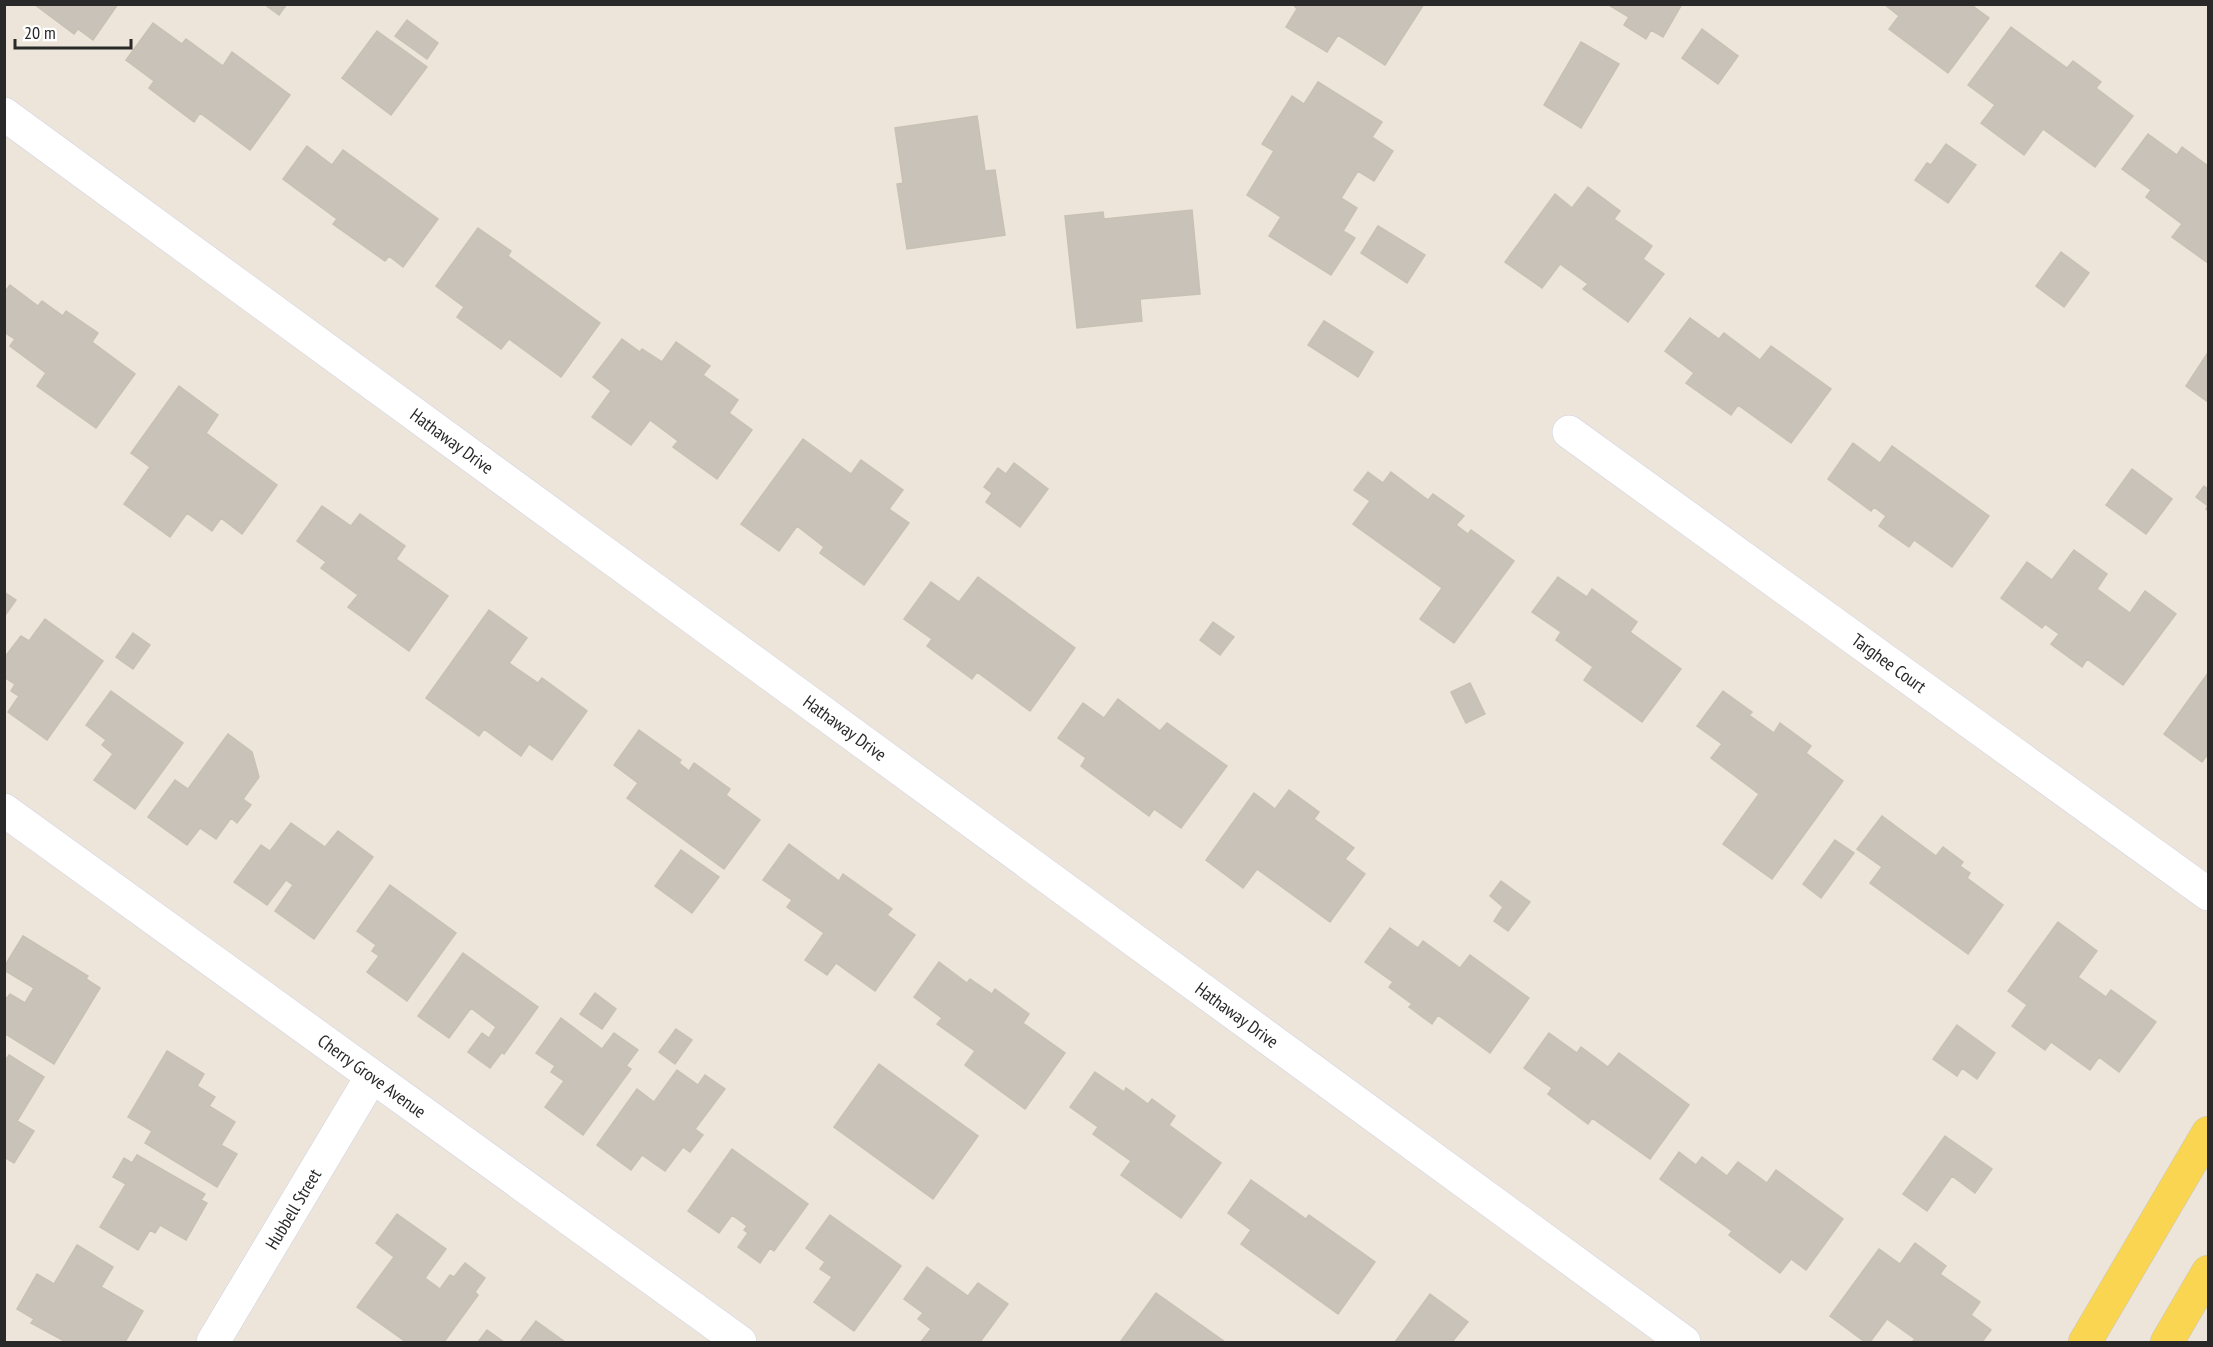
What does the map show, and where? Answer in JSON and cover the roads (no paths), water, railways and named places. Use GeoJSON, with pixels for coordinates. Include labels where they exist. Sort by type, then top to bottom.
{"type":"FeatureCollection","features":[{"type":"Feature","properties":{"kind":"main road"},"geometry":{"type":"LineString","coordinates":[[2085,1342],[2208,1133]]}},
{"type":"Feature","properties":{"kind":"main road"},"geometry":{"type":"LineString","coordinates":[[2167,1342],[2208,1272]]}},
{"type":"Feature","properties":{"kind":"street","name":"Hathaway Drive"},"geometry":{"type":"LineString","coordinates":[[4,114],[1684,1342]]}},
{"type":"Feature","properties":{"kind":"street","name":"Targhee Court"},"geometry":{"type":"LineString","coordinates":[[1569,432],[2208,894]]}},
{"type":"Feature","properties":{"kind":"street","name":"Cherry Grove Avenue"},"geometry":{"type":"LineString","coordinates":[[4,810],[740,1342]]}},
{"type":"Feature","properties":{"kind":"street","name":"Hubbell Street"},"geometry":{"type":"LineString","coordinates":[[213,1342],[372,1076]]}}]}
